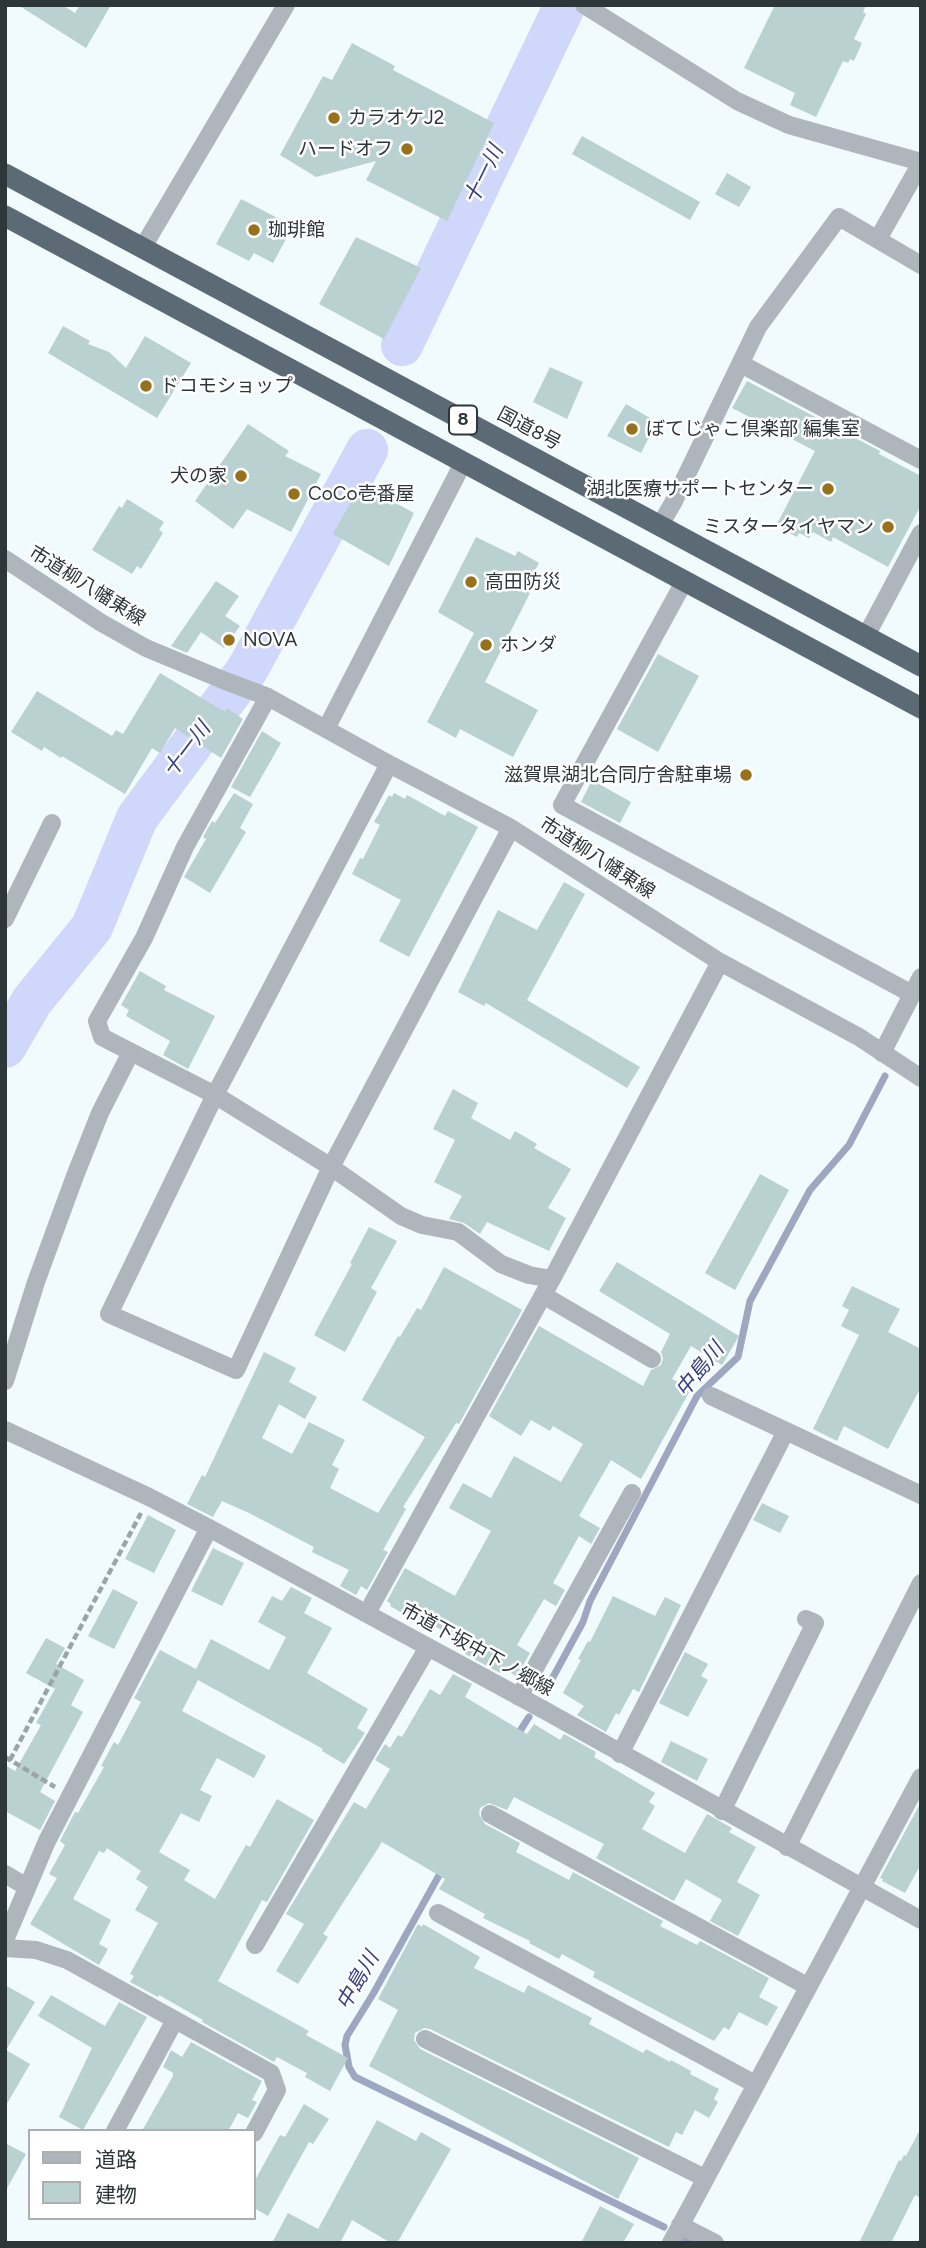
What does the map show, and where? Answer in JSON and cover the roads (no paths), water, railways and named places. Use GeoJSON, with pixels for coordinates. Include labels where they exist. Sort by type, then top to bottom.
{"type":"FeatureCollection","features":[{"type":"Feature","properties":{"kind":"highway","name":"国道8号"},"geometry":{"type":"LineString","coordinates":[[5,174],[921,666]]}},
{"type":"Feature","properties":{"kind":"highway","name":"8"},"geometry":{"type":"LineString","coordinates":[[5,216],[921,708]]}},
{"type":"Feature","properties":{"kind":"street"},"geometry":{"type":"LineString","coordinates":[[143,247],[286,5]]}},
{"type":"Feature","properties":{"kind":"street"},"geometry":{"type":"LineString","coordinates":[[584,5],[737,101],[789,125],[921,162],[878,239]]}},
{"type":"Feature","properties":{"kind":"street"},"geometry":{"type":"LineString","coordinates":[[660,526],[758,327],[839,217],[921,265]]}},
{"type":"Feature","properties":{"kind":"street"},"geometry":{"type":"LineString","coordinates":[[741,364],[921,460]]}},
{"type":"Feature","properties":{"kind":"street"},"geometry":{"type":"LineString","coordinates":[[326,729],[463,463]]}},
{"type":"Feature","properties":{"kind":"street"},"geometry":{"type":"LineString","coordinates":[[866,636],[921,533]]}},
{"type":"Feature","properties":{"kind":"street","name":"市道柳八幡東線"},"geometry":{"type":"LineString","coordinates":[[5,559],[100,622],[135,641],[223,680],[268,696],[511,828],[720,961],[859,1037],[921,1078]]}},
{"type":"Feature","properties":{"kind":"street"},"geometry":{"type":"LineString","coordinates":[[684,582],[562,805],[912,994]]}},
{"type":"Feature","properties":{"kind":"street"},"geometry":{"type":"LineString","coordinates":[[268,696],[186,847],[144,938],[97,1021],[102,1037],[215,1095],[331,1167],[401,1216],[458,1232],[501,1264],[529,1275],[552,1279]]}},
{"type":"Feature","properties":{"kind":"street"},"geometry":{"type":"LineString","coordinates":[[389,764],[215,1095],[108,1314],[236,1370],[331,1167],[511,828]]}},
{"type":"Feature","properties":{"kind":"street"},"geometry":{"type":"LineString","coordinates":[[5,919],[52,823]]}},
{"type":"Feature","properties":{"kind":"street"},"geometry":{"type":"LineString","coordinates":[[367,1614],[552,1279],[720,961]]}},
{"type":"Feature","properties":{"kind":"street"},"geometry":{"type":"LineString","coordinates":[[883,1053],[921,977]]}},
{"type":"Feature","properties":{"kind":"street"},"geometry":{"type":"LineString","coordinates":[[5,1381],[36,1282],[75,1176],[100,1113],[131,1052]]}},
{"type":"Feature","properties":{"kind":"street"},"geometry":{"type":"LineString","coordinates":[[543,1295],[652,1359]]}},
{"type":"Feature","properties":{"kind":"street"},"geometry":{"type":"LineString","coordinates":[[712,1396],[921,1495]]}},
{"type":"Feature","properties":{"kind":"street","name":"市道下坂中下ノ郷線"},"geometry":{"type":"LineString","coordinates":[[5,1430],[209,1528],[921,1920]]}},
{"type":"Feature","properties":{"kind":"street"},"geometry":{"type":"LineString","coordinates":[[620,1754],[786,1431]]}},
{"type":"Feature","properties":{"kind":"street"},"geometry":{"type":"LineString","coordinates":[[532,1704],[632,1493]]}},
{"type":"Feature","properties":{"kind":"street"},"geometry":{"type":"LineString","coordinates":[[5,1940],[70,1796],[209,1528]]}},
{"type":"Feature","properties":{"kind":"street"},"geometry":{"type":"LineString","coordinates":[[787,1847],[921,1583]]}},
{"type":"Feature","properties":{"kind":"street"},"geometry":{"type":"LineString","coordinates":[[722,1811],[815,1623],[806,1619]]}},
{"type":"Feature","properties":{"kind":"street"},"geometry":{"type":"LineString","coordinates":[[255,1945],[428,1647]]}},
{"type":"Feature","properties":{"kind":"street"},"geometry":{"type":"LineString","coordinates":[[671,2243],[921,1777]]}},
{"type":"Feature","properties":{"kind":"street"},"geometry":{"type":"LineString","coordinates":[[490,1814],[807,1986]]}},
{"type":"Feature","properties":{"kind":"street"},"geometry":{"type":"LineString","coordinates":[[5,1874],[27,1887]]}},
{"type":"Feature","properties":{"kind":"street"},"geometry":{"type":"LineString","coordinates":[[438,1913],[755,2084]]}},
{"type":"Feature","properties":{"kind":"street"},"geometry":{"type":"LineString","coordinates":[[5,1948],[36,1950],[67,1960],[271,2073],[276,2090],[256,2129]]}},
{"type":"Feature","properties":{"kind":"street"},"geometry":{"type":"LineString","coordinates":[[116,2129],[175,2020]]}},
{"type":"Feature","properties":{"kind":"street"},"geometry":{"type":"LineString","coordinates":[[425,2039],[705,2178]]}},
{"type":"Feature","properties":{"kind":"street"},"geometry":{"type":"LineString","coordinates":[[680,2225],[715,2243]]}},
{"type":"Feature","properties":{"kind":"waterway","name":"十一川"},"geometry":{"type":"LineString","coordinates":[[402,345],[565,5]]}},
{"type":"Feature","properties":{"kind":"waterway","name":"十一川"},"geometry":{"type":"LineString","coordinates":[[5,1047],[32,1001],[92,927],[137,818],[247,670],[367,450]]}},
{"type":"Feature","properties":{"kind":"waterway","name":"中島川"},"geometry":{"type":"LineString","coordinates":[[546,1690],[697,1396],[738,1357],[750,1301],[810,1190],[849,1145],[885,1076]]}},
{"type":"Feature","properties":{"kind":"waterway","name":"中島川"},"geometry":{"type":"LineString","coordinates":[[516,1737],[529,1717]]}},
{"type":"Feature","properties":{"kind":"waterway","name":"中島川"},"geometry":{"type":"LineString","coordinates":[[442,1870],[347,2036],[345,2045],[349,2067],[355,2077],[664,2227]]}},
{"type":"Feature","properties":{"kind":"waterway","name":"中島川"},"geometry":{"type":"LineString","coordinates":[[684,2238],[694,2243]]}},
{"type":"Feature","properties":{"kind":"place","name":"カラオケJ2"},"geometry":{"type":"Point","coordinates":[334,118]}},
{"type":"Feature","properties":{"kind":"place","name":"ハードオフ"},"geometry":{"type":"Point","coordinates":[407,149]}},
{"type":"Feature","properties":{"kind":"place","name":"珈琲館"},"geometry":{"type":"Point","coordinates":[254,230]}},
{"type":"Feature","properties":{"kind":"place","name":"ドコモショップ"},"geometry":{"type":"Point","coordinates":[146,386]}},
{"type":"Feature","properties":{"kind":"place","name":"ぼてじゃこ倶楽部 編集室"},"geometry":{"type":"Point","coordinates":[632,429]}},
{"type":"Feature","properties":{"kind":"place","name":"犬の家"},"geometry":{"type":"Point","coordinates":[241,476]}},
{"type":"Feature","properties":{"kind":"place","name":"湖北医療サポートセンター"},"geometry":{"type":"Point","coordinates":[828,489]}},
{"type":"Feature","properties":{"kind":"place","name":"CoCo壱番屋"},"geometry":{"type":"Point","coordinates":[294,494]}},
{"type":"Feature","properties":{"kind":"place","name":"ミスタータイヤマン"},"geometry":{"type":"Point","coordinates":[888,527]}},
{"type":"Feature","properties":{"kind":"place","name":"高田防災"},"geometry":{"type":"Point","coordinates":[471,582]}},
{"type":"Feature","properties":{"kind":"place","name":"NOVA"},"geometry":{"type":"Point","coordinates":[229,640]}},
{"type":"Feature","properties":{"kind":"place","name":"ホンダ"},"geometry":{"type":"Point","coordinates":[486,645]}},
{"type":"Feature","properties":{"kind":"place","name":"滋賀県湖北合同庁舎駐車場"},"geometry":{"type":"Point","coordinates":[746,775]}}]}
